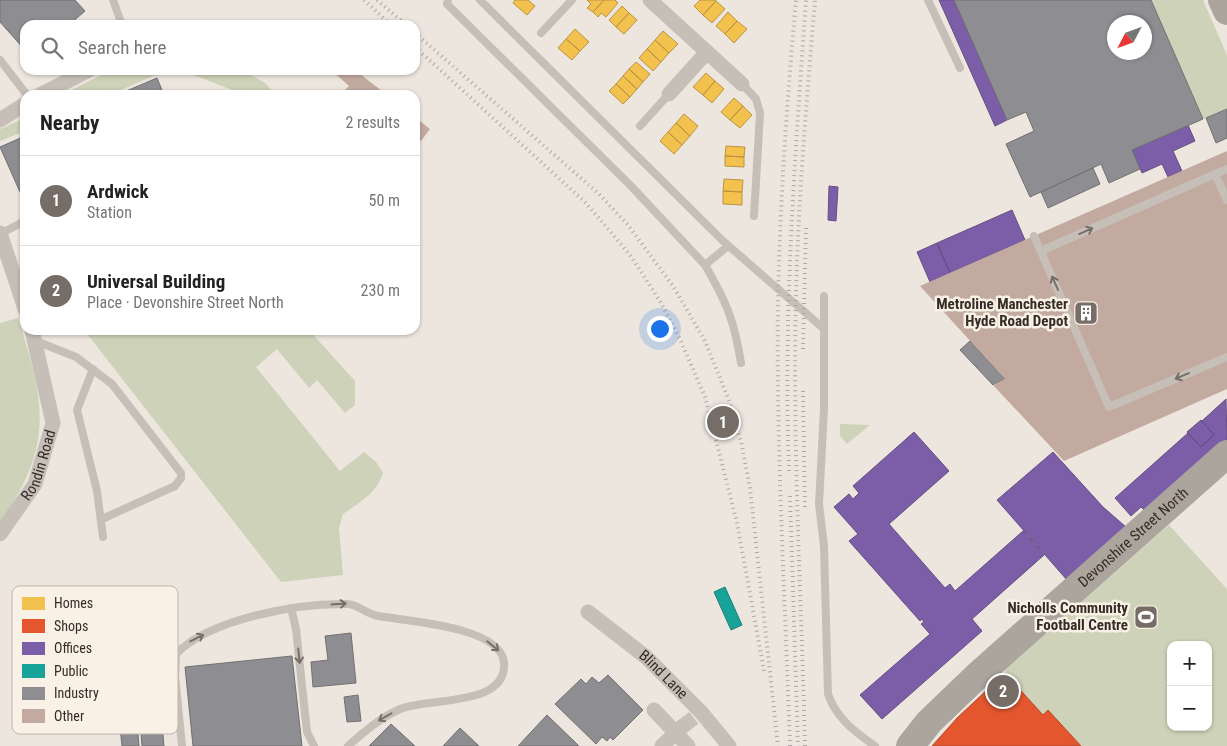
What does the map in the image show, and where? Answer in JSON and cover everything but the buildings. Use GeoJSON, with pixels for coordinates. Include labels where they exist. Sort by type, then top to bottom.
{"type":"FeatureCollection","features":[{"type":"Feature","properties":{"kind":"highway"},"geometry":{"type":"LineString","coordinates":[[1222,0],[1227,12]]}},
{"type":"Feature","properties":{"kind":"highway","name":"Devonshire Street North"},"geometry":{"type":"LineString","coordinates":[[910,746],[929,722],[977,676],[1227,454]]}},
{"type":"Feature","properties":{"kind":"street"},"geometry":{"type":"LineString","coordinates":[[650,0],[742,84]]}},
{"type":"Feature","properties":{"kind":"street"},"geometry":{"type":"LineString","coordinates":[[669,94],[707,52]]}},
{"type":"Feature","properties":{"kind":"street"},"geometry":{"type":"LineString","coordinates":[[50,90],[79,75]]}},
{"type":"Feature","properties":{"kind":"street"},"geometry":{"type":"LineString","coordinates":[[0,120],[20,107]]}},
{"type":"Feature","properties":{"kind":"street"},"geometry":{"type":"LineString","coordinates":[[0,233],[20,294]]}},
{"type":"Feature","properties":{"kind":"street","name":"Rondin Road"},"geometry":{"type":"LineString","coordinates":[[0,534],[35,484],[53,423],[34,336]]}},
{"type":"Feature","properties":{"kind":"street","name":"Blind Lane"},"geometry":{"type":"LineString","coordinates":[[588,612],[646,657],[729,746]]}},
{"type":"Feature","properties":{"kind":"street"},"geometry":{"type":"LineString","coordinates":[[654,710],[679,730],[688,746]]}},
{"type":"Feature","properties":{"kind":"street"},"geometry":{"type":"LineString","coordinates":[[662,746],[679,730]]}},
{"type":"Feature","properties":{"kind":"lane"},"geometry":{"type":"LineString","coordinates":[[113,0],[120,20]]}},
{"type":"Feature","properties":{"kind":"lane"},"geometry":{"type":"LineString","coordinates":[[480,0],[728,246],[823,328]]}},
{"type":"Feature","properties":{"kind":"lane"},"geometry":{"type":"LineString","coordinates":[[541,33],[572,0]]}},
{"type":"Feature","properties":{"kind":"lane"},"geometry":{"type":"LineString","coordinates":[[928,0],[960,68]]}},
{"type":"Feature","properties":{"kind":"lane"},"geometry":{"type":"LineString","coordinates":[[446,1],[631,186],[705,265],[726,301],[735,327],[742,363]]}},
{"type":"Feature","properties":{"kind":"lane"},"geometry":{"type":"LineString","coordinates":[[0,60],[23,90]]}},
{"type":"Feature","properties":{"kind":"lane"},"geometry":{"type":"LineString","coordinates":[[742,84],[756,99],[760,113],[754,216]]}},
{"type":"Feature","properties":{"kind":"lane"},"geometry":{"type":"LineString","coordinates":[[640,126],[669,94]]}},
{"type":"Feature","properties":{"kind":"lane"},"geometry":{"type":"LineString","coordinates":[[1041,251],[1227,168]]}},
{"type":"Feature","properties":{"kind":"lane"},"geometry":{"type":"LineString","coordinates":[[1215,174],[1223,181],[1227,200]]}},
{"type":"Feature","properties":{"kind":"lane"},"geometry":{"type":"LineString","coordinates":[[0,233],[20,223]]}},
{"type":"Feature","properties":{"kind":"lane"},"geometry":{"type":"LineString","coordinates":[[1034,236],[1109,407],[1227,357]]}},
{"type":"Feature","properties":{"kind":"lane"},"geometry":{"type":"LineString","coordinates":[[705,265],[728,246]]}},
{"type":"Feature","properties":{"kind":"lane"},"geometry":{"type":"LineString","coordinates":[[824,296],[824,409],[819,504],[824,546],[828,694],[831,704],[844,721],[875,746]]}},
{"type":"Feature","properties":{"kind":"lane"},"geometry":{"type":"LineString","coordinates":[[34,336],[76,358],[112,384],[181,473],[181,478],[175,486],[102,519]]}},
{"type":"Feature","properties":{"kind":"lane"},"geometry":{"type":"LineString","coordinates":[[93,369],[77,410],[102,519],[103,537]]}},
{"type":"Feature","properties":{"kind":"lane"},"geometry":{"type":"LineString","coordinates":[[178,652],[186,644],[209,632],[259,615],[291,608],[350,603],[375,616],[450,626],[480,637],[498,649],[504,659],[504,673],[492,686],[481,694],[402,708],[368,728],[348,746]]}},
{"type":"Feature","properties":{"kind":"lane"},"geometry":{"type":"LineString","coordinates":[[291,608],[296,629],[307,732],[314,746]]}},
{"type":"Feature","properties":{"kind":"lane"},"geometry":{"type":"LineString","coordinates":[[178,711],[182,746]]}},
{"type":"Feature","properties":{"kind":"green space"},"geometry":{"type":"Polygon","coordinates":[[[1151,0],[1203,0],[1227,55],[1227,109],[1203,119],[1151,0]]]}},
{"type":"Feature","properties":{"kind":"green space"},"geometry":{"type":"Polygon","coordinates":[[[101,75],[155,75],[121,90],[72,90],[101,75]]]}},
{"type":"Feature","properties":{"kind":"green space"},"geometry":{"type":"Polygon","coordinates":[[[194,75],[251,75],[265,83],[271,90],[232,90],[194,75]]]}},
{"type":"Feature","properties":{"kind":"green space"},"geometry":{"type":"Polygon","coordinates":[[[20,120],[20,133],[0,141],[0,129],[20,120]]]}},
{"type":"Feature","properties":{"kind":"green space"},"geometry":{"type":"Polygon","coordinates":[[[18,318],[20,335],[23,335],[36,383],[40,424],[31,466],[11,506],[0,521],[0,323],[18,318]]]}},
{"type":"Feature","properties":{"kind":"green space"},"geometry":{"type":"Polygon","coordinates":[[[88,335],[314,335],[355,381],[355,405],[345,413],[317,380],[309,388],[277,349],[256,367],[340,471],[364,452],[376,462],[383,473],[372,492],[343,514],[339,528],[343,575],[281,582],[88,335]]]}},
{"type":"Feature","properties":{"kind":"green space"},"geometry":{"type":"Polygon","coordinates":[[[840,424],[870,425],[847,444],[840,436],[840,424]]]}},
{"type":"Feature","properties":{"kind":"green space","name":"Nicholls Community Football Centre"},"geometry":{"type":"Polygon","coordinates":[[[1169,525],[1227,589],[1227,746],[1081,746],[1048,710],[1043,715],[1004,670],[1169,525]]]}},
{"type":"Feature","properties":{"kind":"tunnel"},"geometry":{"type":"LineString","coordinates":[[682,727],[695,717]]}},
{"type":"Feature","properties":{"kind":"railway"},"geometry":{"type":"LineString","coordinates":[[364,0],[386,20]]}},
{"type":"Feature","properties":{"kind":"railway"},"geometry":{"type":"LineString","coordinates":[[377,0],[400,20]]}},
{"type":"Feature","properties":{"kind":"railway"},"geometry":{"type":"LineString","coordinates":[[790,746],[780,468],[778,301],[784,150],[796,0]]}},
{"type":"Feature","properties":{"kind":"railway"},"geometry":{"type":"LineString","coordinates":[[789,471],[788,353],[791,235],[806,0]]}},
{"type":"Feature","properties":{"kind":"railway"},"geometry":{"type":"LineString","coordinates":[[805,746],[797,504],[795,323],[804,132],[815,0]]}},
{"type":"Feature","properties":{"kind":"railway"},"geometry":{"type":"LineString","coordinates":[[420,37],[598,193],[628,225],[673,286],[705,341],[728,398],[741,441],[750,488],[778,746]]}},
{"type":"Feature","properties":{"kind":"railway"},"geometry":{"type":"LineString","coordinates":[[420,52],[586,203],[630,255],[660,301],[680,339],[705,397],[737,523],[764,671]]}},
{"type":"Feature","properties":{"kind":"railway"},"geometry":{"type":"LineString","coordinates":[[803,349],[806,226]]}},
{"type":"Feature","properties":{"kind":"railway"},"geometry":{"type":"LineString","coordinates":[[803,391],[805,511]]}},
{"type":"Feature","properties":{"kind":"railway"},"geometry":{"type":"LineString","coordinates":[[790,496],[798,746]]}},
{"type":"Feature","properties":{"kind":"place","name":"Metroline Manchester Hyde Road Depot"},"geometry":{"type":"Point","coordinates":[1086,313]}},
{"type":"Feature","properties":{"kind":"place","name":"Ardwick"},"geometry":{"type":"Point","coordinates":[723,422]}},
{"type":"Feature","properties":{"kind":"place","name":"Nicholls Community Football Centre"},"geometry":{"type":"Point","coordinates":[1146,617]}},
{"type":"Feature","properties":{"kind":"place","name":"Universal Building"},"geometry":{"type":"Point","coordinates":[1003,691]}}]}
